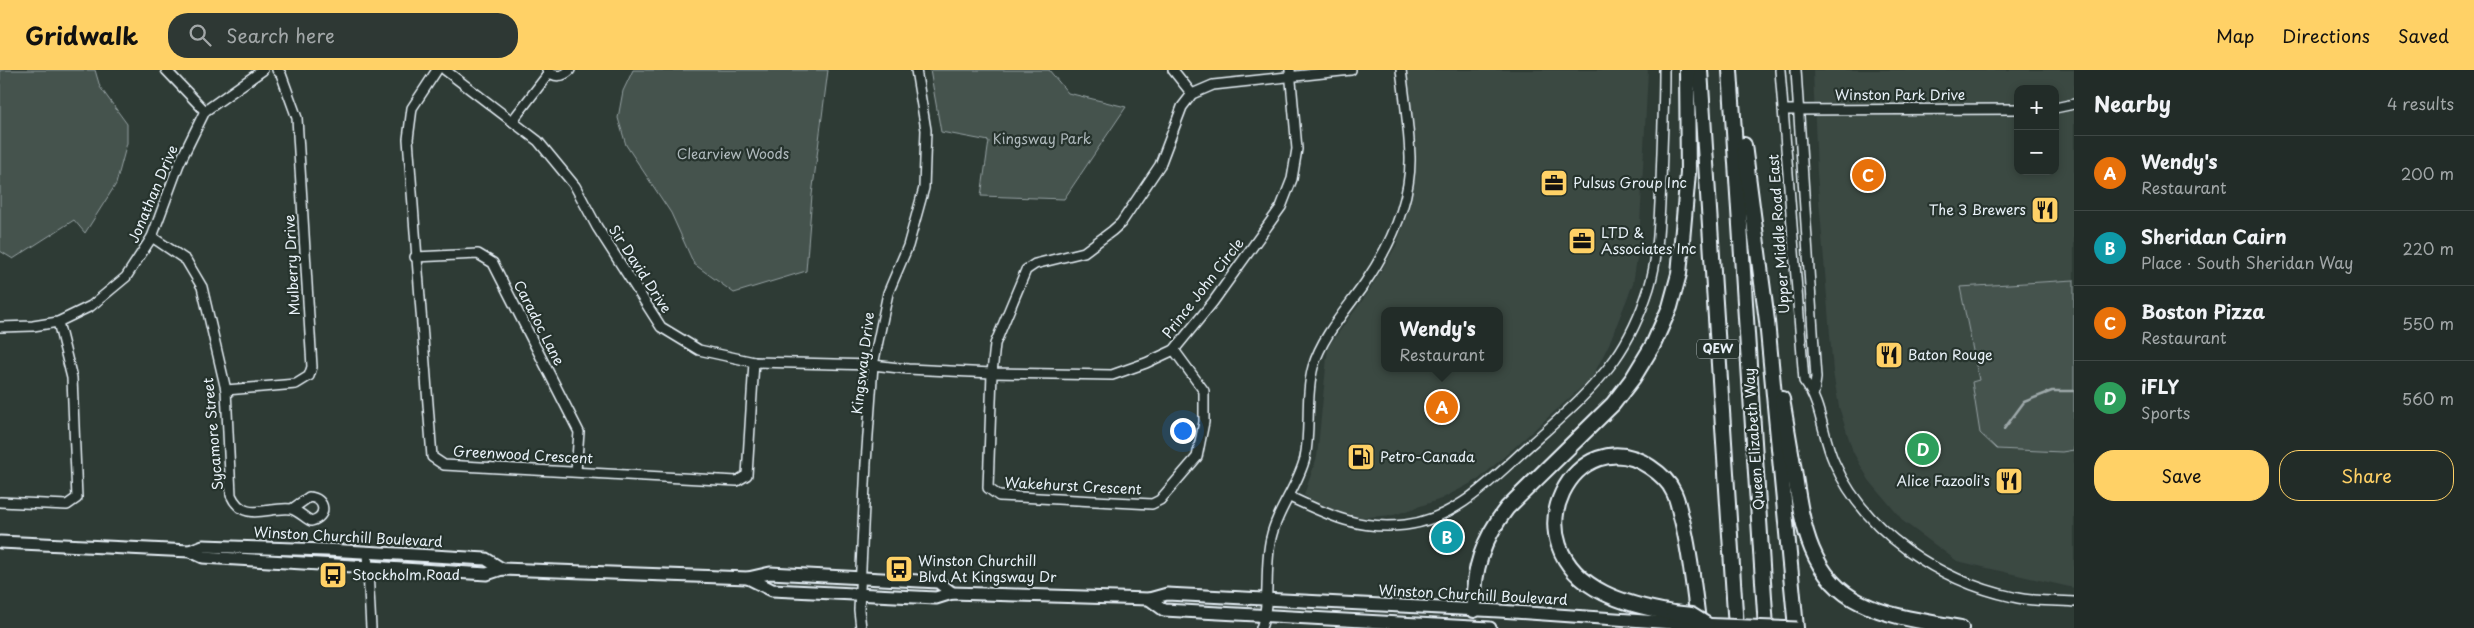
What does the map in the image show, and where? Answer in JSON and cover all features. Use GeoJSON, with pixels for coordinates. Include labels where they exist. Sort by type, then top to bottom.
{"type":"FeatureCollection","features":[{"type":"Feature","properties":{"kind":"highway"},"geometry":{"type":"LineString","coordinates":[[1474,610],[1477,565],[1492,527],[1507,508],[1613,404],[1633,378],[1653,345],[1670,307],[1679,274],[1688,173],[1687,70]]}},
{"type":"Feature","properties":{"kind":"highway","name":"QEW"},"geometry":{"type":"LineString","coordinates":[[1700,70],[1736,628]]}},
{"type":"Feature","properties":{"kind":"highway","name":"Queen Elizabeth Way"},"geometry":{"type":"LineString","coordinates":[[1730,70],[1766,628]]}},
{"type":"Feature","properties":{"kind":"highway"},"geometry":{"type":"LineString","coordinates":[[1731,86],[1740,117],[1767,322],[1796,628]]}},
{"type":"Feature","properties":{"kind":"highway"},"geometry":{"type":"LineString","coordinates":[[1767,322],[1774,344],[1802,520],[1816,560],[1837,587],[1862,604],[1895,614],[1961,628]]}},
{"type":"Feature","properties":{"kind":"highway"},"geometry":{"type":"LineString","coordinates":[[1609,456],[1630,456],[1662,476],[1673,490],[1691,556],[1703,626],[1691,616],[1673,618],[1605,593],[1583,578],[1567,561],[1557,539],[1555,511],[1563,489],[1588,464],[1609,456]]}},
{"type":"Feature","properties":{"kind":"main road","name":"Winston Churchill Boulevard"},"geometry":{"type":"LineString","coordinates":[[0,542],[190,551],[203,557],[368,569],[487,574],[502,568],[748,578],[770,573],[862,577],[938,582],[952,593]]}},
{"type":"Feature","properties":{"kind":"main road","name":"Winston Churchill Boulevard"},"geometry":{"type":"LineString","coordinates":[[190,551],[203,546],[368,552],[486,559],[502,568]]}},
{"type":"Feature","properties":{"kind":"main road","name":"Winston Churchill Boulevard"},"geometry":{"type":"LineString","coordinates":[[748,578],[772,590],[936,598],[952,593],[1149,599],[1168,594],[1673,618]]}},
{"type":"Feature","properties":{"kind":"main road","name":"Winston Churchill Boulevard"},"geometry":{"type":"LineString","coordinates":[[1149,599],[1164,610],[1490,628]]}},
{"type":"Feature","properties":{"kind":"main road"},"geometry":{"type":"LineString","coordinates":[[1703,626],[1796,628]]}},
{"type":"Feature","properties":{"kind":"street"},"geometry":{"type":"LineString","coordinates":[[166,70],[205,112]]}},
{"type":"Feature","properties":{"kind":"street","name":"Jonathan Drive"},"geometry":{"type":"LineString","coordinates":[[0,327],[33,326],[58,322],[81,312],[105,297],[134,266],[152,237],[179,164],[205,112],[263,70]]}},
{"type":"Feature","properties":{"kind":"street","name":"Mulberry Drive"},"geometry":{"type":"LineString","coordinates":[[226,390],[296,384],[309,376],[312,367],[297,118],[277,70]]}},
{"type":"Feature","properties":{"kind":"street","name":"Greenwood Crescent"},"geometry":{"type":"LineString","coordinates":[[437,70],[412,108],[408,139],[432,457],[444,465],[737,481],[747,475],[754,362]]}},
{"type":"Feature","properties":{"kind":"street","name":"Sir David Drive"},"geometry":{"type":"LineString","coordinates":[[445,70],[513,120],[538,141],[575,186],[597,227],[662,327],[699,350],[754,362],[873,365]]}},
{"type":"Feature","properties":{"kind":"street"},"geometry":{"type":"LineString","coordinates":[[513,120],[548,71],[560,76],[570,70]]}},
{"type":"Feature","properties":{"kind":"street","name":"Kingsway Drive"},"geometry":{"type":"LineString","coordinates":[[861,628],[860,594],[873,365],[888,294],[908,246],[924,188],[926,130],[916,70]]}},
{"type":"Feature","properties":{"kind":"street"},"geometry":{"type":"LineString","coordinates":[[1173,70],[1192,94]]}},
{"type":"Feature","properties":{"kind":"street"},"geometry":{"type":"LineString","coordinates":[[992,372],[995,344],[1026,270],[1035,264],[1084,252],[1121,223],[1160,165],[1182,107],[1192,94],[1213,85],[1290,73],[1352,70]]}},
{"type":"Feature","properties":{"kind":"street"},"geometry":{"type":"LineString","coordinates":[[1261,628],[1265,616],[1271,537],[1290,498],[1304,460],[1308,440],[1309,395],[1314,366],[1325,340],[1384,255],[1395,232],[1405,197],[1410,159],[1401,70]]}},
{"type":"Feature","properties":{"kind":"street"},"geometry":{"type":"LineString","coordinates":[[1290,498],[1338,519],[1368,526],[1406,525],[1436,517],[1460,505],[1484,487],[1568,413],[1601,377],[1616,358],[1631,332],[1647,294],[1655,264],[1659,230],[1664,70]]}},
{"type":"Feature","properties":{"kind":"street","name":"Upper Middle Road East"},"geometry":{"type":"LineString","coordinates":[[1780,70],[1804,381],[1814,392]]}},
{"type":"Feature","properties":{"kind":"street","name":"Upper Middle Road East"},"geometry":{"type":"LineString","coordinates":[[1796,70],[1816,378],[1814,392],[1834,461],[1846,484],[1878,523],[1919,559],[1974,586],[2015,598],[2074,602]]}},
{"type":"Feature","properties":{"kind":"street","name":"Prince John Circle"},"geometry":{"type":"LineString","coordinates":[[873,365],[992,372],[1112,374],[1146,363],[1174,350],[1213,302],[1281,206],[1292,179],[1297,149],[1290,73]]}},
{"type":"Feature","properties":{"kind":"street"},"geometry":{"type":"LineString","coordinates":[[2059,107],[2074,104]]}},
{"type":"Feature","properties":{"kind":"street","name":"Winston Park Drive"},"geometry":{"type":"LineString","coordinates":[[1783,110],[2014,109]]}},
{"type":"Feature","properties":{"kind":"street","name":"Sycamore Street"},"geometry":{"type":"LineString","coordinates":[[152,237],[186,260],[202,287],[226,390],[231,495],[235,504],[240,509],[250,512],[292,509]]}},
{"type":"Feature","properties":{"kind":"street","name":"Caradoc Lane"},"geometry":{"type":"LineString","coordinates":[[416,257],[478,254],[493,263],[579,432],[576,471]]}},
{"type":"Feature","properties":{"kind":"street"},"geometry":{"type":"LineString","coordinates":[[0,502],[67,505],[77,498],[72,378],[58,322]]}},
{"type":"Feature","properties":{"kind":"street","name":"Wakehurst Crescent"},"geometry":{"type":"LineString","coordinates":[[992,372],[988,488],[999,496],[1152,504],[1160,500],[1197,457],[1204,422],[1204,391],[1174,350]]}},
{"type":"Feature","properties":{"kind":"street"},"geometry":{"type":"LineString","coordinates":[[368,552],[371,628]]}},
{"type":"Feature","properties":{"kind":"street"},"geometry":{"type":"LineString","coordinates":[[1474,610],[1476,628]]}},
{"type":"Feature","properties":{"kind":"street"},"geometry":{"type":"LineString","coordinates":[[1265,616],[1271,628]]}},
{"type":"Feature","properties":{"kind":"shaded area"},"geometry":{"type":"Polygon","coordinates":[[[1407,70],[1648,70],[1639,245],[1633,284],[1609,344],[1592,378],[1479,479],[1441,499],[1394,515],[1357,518],[1318,505],[1304,495],[1317,457],[1328,347],[1367,294],[1396,246],[1409,209],[1415,142],[1407,70]]]}},
{"type":"Feature","properties":{"kind":"shaded area"},"geometry":{"type":"Polygon","coordinates":[[[1813,70],[2074,70],[2074,588],[1957,561],[1904,522],[1869,480],[1853,452],[1839,407],[1833,372],[1817,174],[1813,70]]]}},
{"type":"Feature","properties":{"kind":"green space"},"geometry":{"type":"Polygon","coordinates":[[[0,70],[95,70],[100,87],[127,124],[127,143],[116,184],[85,233],[74,220],[13,259],[0,251],[0,70]]]}},
{"type":"Feature","properties":{"kind":"green space","name":"Clearview Woods"},"geometry":{"type":"Polygon","coordinates":[[[633,70],[828,70],[812,195],[806,271],[734,293],[694,264],[671,213],[626,145],[618,118],[623,91],[633,70]]]}},
{"type":"Feature","properties":{"kind":"green space","name":"Kingsway Park"},"geometry":{"type":"Polygon","coordinates":[[[930,70],[1049,70],[1068,93],[1126,107],[1064,199],[981,196],[989,141],[941,132],[930,70]]]}},
{"type":"Feature","properties":{"kind":"green space"},"geometry":{"type":"Polygon","coordinates":[[[2074,280],[2074,450],[2062,452],[1997,449],[1980,433],[1972,382],[1979,380],[1960,287],[2074,280]]]}},
{"type":"Feature","properties":{"kind":"waterway"},"geometry":{"type":"LineString","coordinates":[[2004,429],[2024,402],[2052,391],[2074,391]]}},
{"type":"Feature","properties":{"kind":"place","name":"Boston Pizza"},"geometry":{"type":"Point","coordinates":[1868,175]}},
{"type":"Feature","properties":{"kind":"place","name":"Pulsus Group Inc"},"geometry":{"type":"Point","coordinates":[1554,183]}},
{"type":"Feature","properties":{"kind":"place","name":"The 3 Brewers"},"geometry":{"type":"Point","coordinates":[2045,210]}},
{"type":"Feature","properties":{"kind":"place","name":"LTD & Associates Inc"},"geometry":{"type":"Point","coordinates":[1582,241]}},
{"type":"Feature","properties":{"kind":"place","name":"Baton Rouge"},"geometry":{"type":"Point","coordinates":[1889,355]}},
{"type":"Feature","properties":{"kind":"place","name":"Wendy's"},"geometry":{"type":"Point","coordinates":[1442,407]}},
{"type":"Feature","properties":{"kind":"place","name":"iFLY"},"geometry":{"type":"Point","coordinates":[1923,449]}},
{"type":"Feature","properties":{"kind":"place","name":"Petro-Canada"},"geometry":{"type":"Point","coordinates":[1361,457]}},
{"type":"Feature","properties":{"kind":"place","name":"Alice Fazooli's"},"geometry":{"type":"Point","coordinates":[2009,481]}},
{"type":"Feature","properties":{"kind":"place","name":"Sheridan Cairn"},"geometry":{"type":"Point","coordinates":[1447,537]}},
{"type":"Feature","properties":{"kind":"place","name":"Winston Churchill Blvd At Kingsway Dr"},"geometry":{"type":"Point","coordinates":[899,569]}},
{"type":"Feature","properties":{"kind":"place","name":"Stockholm Road"},"geometry":{"type":"Point","coordinates":[333,575]}}]}
